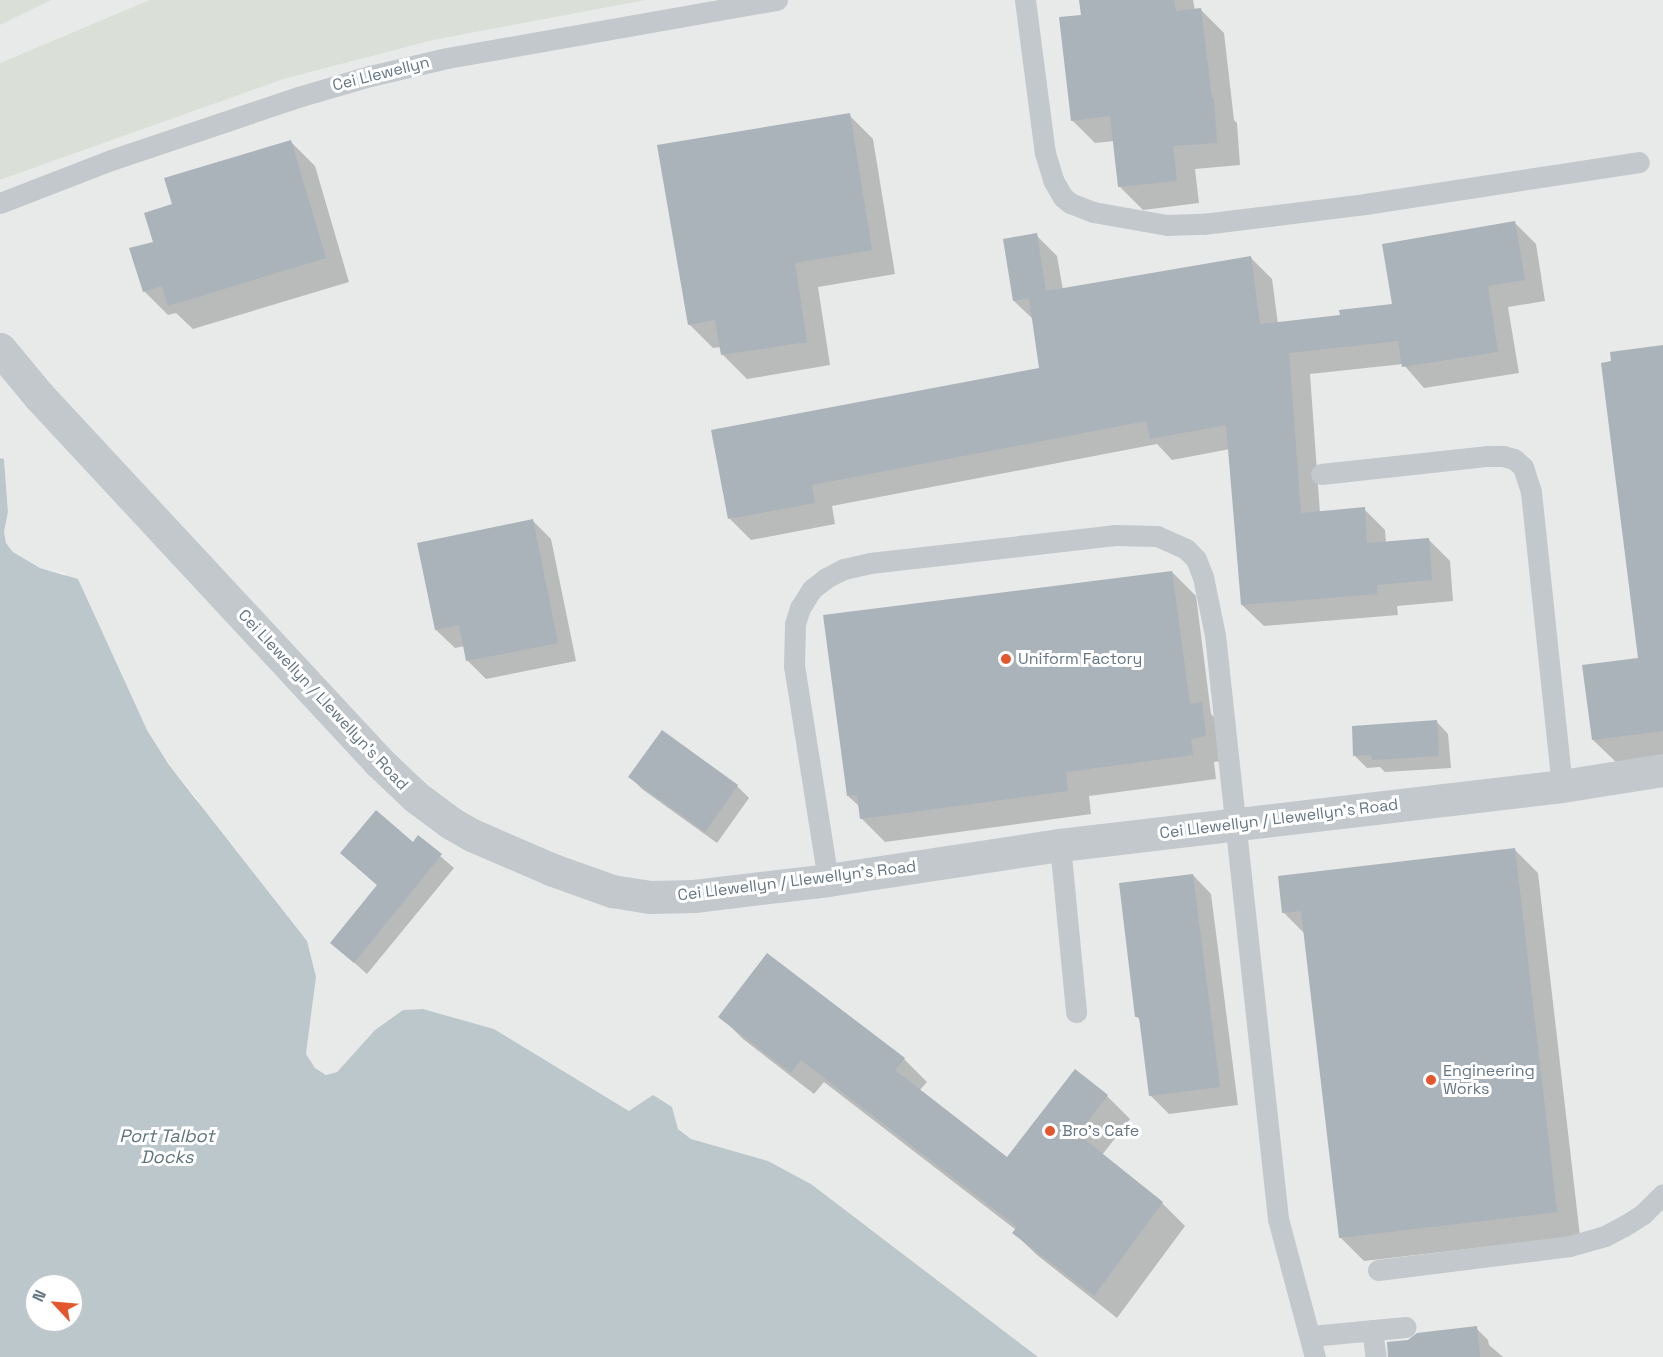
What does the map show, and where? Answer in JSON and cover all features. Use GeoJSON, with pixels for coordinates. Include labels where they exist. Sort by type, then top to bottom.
{"type":"FeatureCollection","features":[{"type":"Feature","properties":{"kind":"street","name":"Cei Llewellyn / Llewellyn's Road"},"geometry":{"type":"LineString","coordinates":[[0,349],[39,396],[378,761],[416,797],[451,823],[553,870],[633,895],[693,896],[828,880],[1060,845],[1562,786],[1663,770]]}},
{"type":"Feature","properties":{"kind":"lane","name":"Cei Llewellyn"},"geometry":{"type":"LineString","coordinates":[[0,203],[111,160],[298,97],[370,76],[447,58],[777,0]]}},
{"type":"Feature","properties":{"kind":"lane"},"geometry":{"type":"LineString","coordinates":[[1025,0],[1045,153],[1053,180],[1063,197],[1070,203],[1093,212],[1159,224],[1203,224],[1365,204],[1639,162]]}},
{"type":"Feature","properties":{"kind":"lane"},"geometry":{"type":"LineString","coordinates":[[1321,474],[1488,456],[1514,459],[1523,466],[1531,492],[1562,786]]}},
{"type":"Feature","properties":{"kind":"lane"},"geometry":{"type":"LineString","coordinates":[[828,880],[794,666],[795,624],[800,608],[812,589],[826,578],[844,569],[870,563],[1114,536],[1156,536],[1186,549],[1196,559],[1203,577],[1215,635],[1278,1219],[1315,1357]]}},
{"type":"Feature","properties":{"kind":"lane"},"geometry":{"type":"LineString","coordinates":[[1060,845],[1076,1012]]}},
{"type":"Feature","properties":{"kind":"lane"},"geometry":{"type":"LineString","coordinates":[[1378,1270],[1570,1246],[1605,1236],[1624,1226],[1642,1214],[1663,1194]]}},
{"type":"Feature","properties":{"kind":"lane"},"geometry":{"type":"LineString","coordinates":[[1311,1336],[1406,1327]]}},
{"type":"Feature","properties":{"kind":"lane"},"geometry":{"type":"LineString","coordinates":[[1372,1330],[1376,1357]]}},
{"type":"Feature","properties":{"kind":"shaded area"},"geometry":{"type":"Polygon","coordinates":[[[0,0],[149,0],[0,63],[0,0]]]}},
{"type":"Feature","properties":{"kind":"shaded area"},"geometry":{"type":"Polygon","coordinates":[[[0,0],[51,0],[0,25],[0,0]]]}},
{"type":"Feature","properties":{"kind":"shaded area"},"geometry":{"type":"Polygon","coordinates":[[[149,0],[647,0],[434,40],[284,79],[0,180],[0,63],[149,0]]]}},
{"type":"Feature","properties":{"kind":"shaded area"},"geometry":{"type":"Polygon","coordinates":[[[647,0],[1663,0],[1663,1357],[1038,1357],[811,1184],[768,1161],[691,1139],[678,1129],[671,1107],[629,1111],[494,1029],[423,1009],[403,1010],[375,1030],[337,1072],[326,1075],[315,1068],[306,1054],[313,1000],[196,798],[169,765],[147,730],[98,627],[65,574],[40,568],[13,552],[6,543],[4,532],[8,512],[4,459],[0,458],[0,180],[284,79],[434,40],[647,0]]]}},
{"type":"Feature","properties":{"kind":"water","name":"Port Talbot Docks"},"geometry":{"type":"Polygon","coordinates":[[[0,458],[4,459],[8,512],[4,532],[6,543],[13,552],[40,568],[78,579],[147,730],[169,765],[307,941],[316,977],[306,1054],[315,1068],[326,1075],[337,1072],[375,1030],[403,1010],[423,1009],[494,1029],[629,1111],[653,1095],[672,1107],[678,1129],[691,1139],[768,1161],[811,1184],[1038,1357],[0,1357],[0,458]]]}},
{"type":"Feature","properties":{"kind":"building"},"geometry":{"type":"Polygon","coordinates":[[[1079,0],[1174,0],[1176,11],[1201,8],[1212,98],[1214,98],[1217,143],[1173,146],[1177,181],[1118,187],[1110,116],[1071,121],[1059,17],[1081,15],[1079,0]]]}},
{"type":"Feature","properties":{"kind":"building"},"geometry":{"type":"Polygon","coordinates":[[[850,113],[872,250],[795,263],[807,342],[721,355],[715,320],[688,325],[657,145],[850,113]]]}},
{"type":"Feature","properties":{"kind":"building"},"geometry":{"type":"Polygon","coordinates":[[[291,140],[326,258],[168,306],[162,286],[143,292],[129,248],[153,242],[144,213],[172,204],[164,178],[291,140]]]}},
{"type":"Feature","properties":{"kind":"building"},"geometry":{"type":"Polygon","coordinates":[[[1515,221],[1525,280],[1488,286],[1498,352],[1402,367],[1398,341],[1289,353],[1301,513],[1365,507],[1367,543],[1429,538],[1432,580],[1377,585],[1377,594],[1241,605],[1226,425],[1150,439],[1146,421],[812,485],[815,503],[728,519],[711,430],[1039,368],[1029,298],[1013,301],[1003,239],[1037,233],[1046,291],[1251,256],[1260,324],[1340,315],[1339,310],[1392,304],[1382,244],[1515,221]]]}},
{"type":"Feature","properties":{"kind":"building"},"geometry":{"type":"Polygon","coordinates":[[[1663,345],[1663,731],[1592,740],[1582,665],[1638,658],[1601,363],[1611,361],[1610,352],[1663,345]]]}},
{"type":"Feature","properties":{"kind":"building"},"geometry":{"type":"Polygon","coordinates":[[[533,519],[558,643],[466,661],[459,625],[435,630],[417,543],[533,519]]]}},
{"type":"Feature","properties":{"kind":"building","name":"Uniform Factory"},"geometry":{"type":"Polygon","coordinates":[[[1172,571],[1190,704],[1202,702],[1206,736],[1191,739],[1193,755],[1066,772],[1068,791],[860,819],[857,795],[847,796],[823,615],[1172,571]]]}},
{"type":"Feature","properties":{"kind":"building"},"geometry":{"type":"Polygon","coordinates":[[[1437,720],[1439,756],[1372,760],[1371,755],[1353,756],[1352,726],[1437,720]]]}},
{"type":"Feature","properties":{"kind":"building"},"geometry":{"type":"Polygon","coordinates":[[[662,730],[738,785],[705,832],[628,777],[662,730]]]}},
{"type":"Feature","properties":{"kind":"building"},"geometry":{"type":"Polygon","coordinates":[[[376,810],[413,842],[418,835],[442,854],[354,963],[330,943],[377,885],[340,853],[376,810]]]}},
{"type":"Feature","properties":{"kind":"building","name":"Engineering Works"},"geometry":{"type":"Polygon","coordinates":[[[1515,848],[1557,1212],[1339,1238],[1301,911],[1282,913],[1278,876],[1515,848]]]}},
{"type":"Feature","properties":{"kind":"building"},"geometry":{"type":"Polygon","coordinates":[[[1193,874],[1220,1087],[1149,1096],[1139,1017],[1135,1017],[1119,883],[1193,874]]]}},
{"type":"Feature","properties":{"kind":"building"},"geometry":{"type":"Polygon","coordinates":[[[767,953],[905,1058],[895,1070],[1007,1157],[1075,1069],[1108,1095],[1078,1134],[1163,1202],[1094,1296],[1012,1233],[1017,1227],[801,1060],[791,1073],[718,1017],[767,953]]]}},
{"type":"Feature","properties":{"kind":"building"},"geometry":{"type":"Polygon","coordinates":[[[1477,1326],[1480,1357],[1388,1357],[1387,1342],[1408,1340],[1417,1333],[1477,1326]]]}},
{"type":"Feature","properties":{"kind":"place","name":"Uniform Factory"},"geometry":{"type":"Point","coordinates":[1006,659]}},
{"type":"Feature","properties":{"kind":"place","name":"Engineering Works"},"geometry":{"type":"Point","coordinates":[1431,1080]}},
{"type":"Feature","properties":{"kind":"place","name":"Bro's Cafe"},"geometry":{"type":"Point","coordinates":[1050,1131]}}]}
